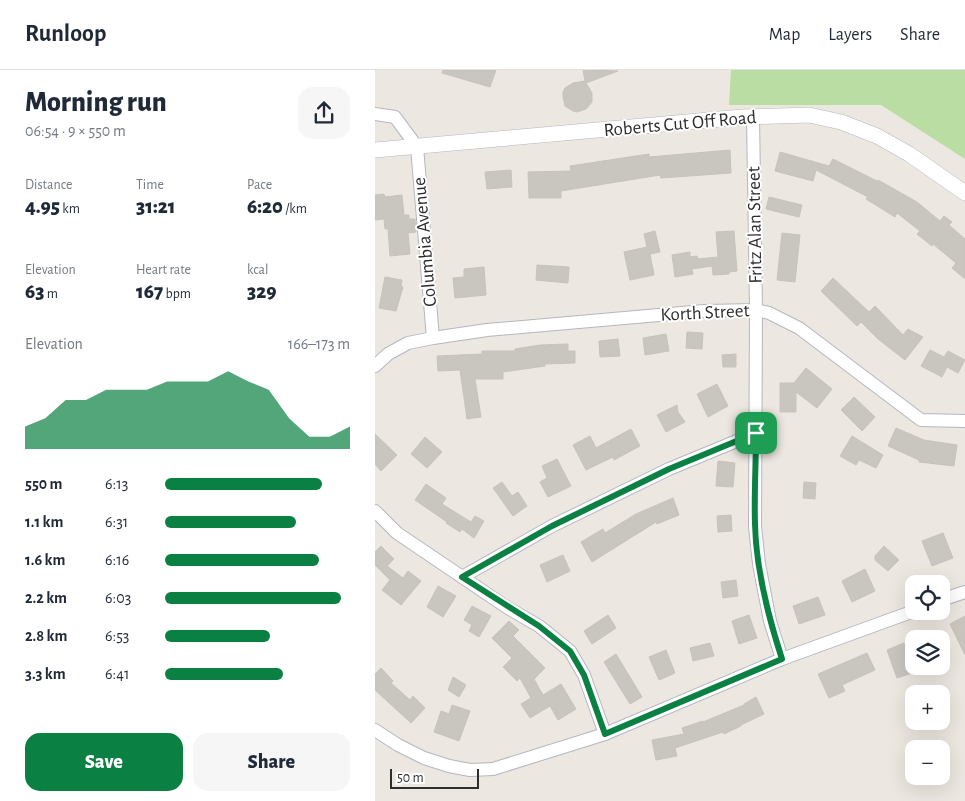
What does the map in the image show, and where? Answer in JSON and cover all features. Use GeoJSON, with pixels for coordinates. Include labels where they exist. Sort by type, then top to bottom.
{"type":"FeatureCollection","features":[{"type":"Feature","properties":{"kind":"street"},"geometry":{"type":"LineString","coordinates":[[375,114],[395,117],[417,146]]}},
{"type":"Feature","properties":{"kind":"street","name":"Roberts Cut Off Road"},"geometry":{"type":"LineString","coordinates":[[375,150],[753,117],[809,115],[841,122],[877,136],[894,145],[965,193]]}},
{"type":"Feature","properties":{"kind":"street","name":"Fritz Alan Street"},"geometry":{"type":"LineString","coordinates":[[753,117],[756,310],[755,526],[759,564],[770,621],[782,659]]}},
{"type":"Feature","properties":{"kind":"street","name":"Columbia Avenue"},"geometry":{"type":"LineString","coordinates":[[417,146],[438,337]]}},
{"type":"Feature","properties":{"kind":"street","name":"Korth Street"},"geometry":{"type":"LineString","coordinates":[[438,337],[487,330],[684,313],[756,310],[769,313],[799,328],[921,420],[965,421]]}},
{"type":"Feature","properties":{"kind":"street"},"geometry":{"type":"LineString","coordinates":[[375,366],[388,354],[408,343],[438,337]]}},
{"type":"Feature","properties":{"kind":"street"},"geometry":{"type":"LineString","coordinates":[[462,577],[552,526],[669,469],[756,433]]}},
{"type":"Feature","properties":{"kind":"street"},"geometry":{"type":"LineString","coordinates":[[375,511],[397,533],[539,626],[570,651],[584,675],[605,734]]}},
{"type":"Feature","properties":{"kind":"street"},"geometry":{"type":"LineString","coordinates":[[950,597],[965,592]]}},
{"type":"Feature","properties":{"kind":"street"},"geometry":{"type":"LineString","coordinates":[[375,730],[398,746],[424,758],[449,766],[471,770],[493,769],[605,734],[782,659],[905,614]]}},
{"type":"Feature","properties":{"kind":"green space"},"geometry":{"type":"Polygon","coordinates":[[[731,70],[965,70],[965,159],[881,105],[729,105],[731,70]]]}},
{"type":"Feature","properties":{"kind":"building"},"geometry":{"type":"Polygon","coordinates":[[[443,70],[496,70],[490,87],[442,73],[443,70]]]}},
{"type":"Feature","properties":{"kind":"building"},"geometry":{"type":"Polygon","coordinates":[[[583,70],[618,71],[586,83],[592,93],[592,102],[586,109],[577,112],[565,106],[563,92],[565,88],[573,83],[585,81],[583,70]]]}},
{"type":"Feature","properties":{"kind":"building"},"geometry":{"type":"Polygon","coordinates":[[[730,150],[731,173],[661,178],[660,175],[561,191],[561,198],[529,198],[528,172],[571,171],[570,166],[649,154],[649,157],[730,150]]]}},
{"type":"Feature","properties":{"kind":"building"},"geometry":{"type":"Polygon","coordinates":[[[780,152],[829,166],[833,159],[878,180],[917,202],[940,221],[944,216],[952,222],[949,225],[965,239],[965,279],[952,268],[956,263],[933,244],[932,246],[917,234],[920,231],[897,213],[895,217],[866,199],[868,197],[816,170],[813,181],[775,171],[780,152]]]}},
{"type":"Feature","properties":{"kind":"building"},"geometry":{"type":"Polygon","coordinates":[[[511,170],[512,187],[487,189],[485,172],[511,170]]]}},
{"type":"Feature","properties":{"kind":"building"},"geometry":{"type":"Polygon","coordinates":[[[384,194],[385,197],[402,195],[404,215],[409,215],[409,219],[415,219],[416,232],[408,233],[410,254],[390,256],[388,229],[385,229],[384,219],[375,220],[375,195],[384,194]]]}},
{"type":"Feature","properties":{"kind":"building"},"geometry":{"type":"Polygon","coordinates":[[[769,197],[802,205],[799,217],[766,209],[769,197]]]}},
{"type":"Feature","properties":{"kind":"building"},"geometry":{"type":"Polygon","coordinates":[[[655,231],[660,252],[650,254],[654,275],[630,280],[624,252],[647,247],[644,234],[655,231]]]}},
{"type":"Feature","properties":{"kind":"building"},"geometry":{"type":"Polygon","coordinates":[[[734,231],[737,271],[729,272],[729,274],[713,275],[712,266],[692,269],[693,274],[675,277],[672,255],[690,252],[690,257],[697,256],[698,259],[718,257],[716,232],[734,231]]]}},
{"type":"Feature","properties":{"kind":"building"},"geometry":{"type":"Polygon","coordinates":[[[782,233],[800,235],[795,282],[777,280],[782,233]]]}},
{"type":"Feature","properties":{"kind":"building"},"geometry":{"type":"Polygon","coordinates":[[[537,265],[569,267],[568,283],[536,280],[537,265]]]}},
{"type":"Feature","properties":{"kind":"building"},"geometry":{"type":"Polygon","coordinates":[[[484,267],[486,295],[455,298],[453,278],[464,277],[464,269],[484,267]]]}},
{"type":"Feature","properties":{"kind":"building"},"geometry":{"type":"Polygon","coordinates":[[[385,277],[402,280],[401,286],[403,287],[396,311],[379,308],[385,277]]]}},
{"type":"Feature","properties":{"kind":"building"},"geometry":{"type":"Polygon","coordinates":[[[833,278],[869,312],[875,306],[903,335],[908,329],[923,337],[905,360],[878,339],[861,322],[857,326],[821,291],[833,278]]]}},
{"type":"Feature","properties":{"kind":"building"},"geometry":{"type":"Polygon","coordinates":[[[687,332],[703,333],[702,349],[686,348],[687,332]]]}},
{"type":"Feature","properties":{"kind":"building"},"geometry":{"type":"Polygon","coordinates":[[[666,334],[669,351],[645,355],[643,338],[666,334]]]}},
{"type":"Feature","properties":{"kind":"building"},"geometry":{"type":"Polygon","coordinates":[[[618,339],[620,356],[600,357],[599,341],[618,339]]]}},
{"type":"Feature","properties":{"kind":"building"},"geometry":{"type":"Polygon","coordinates":[[[568,344],[568,351],[575,351],[575,363],[545,364],[545,366],[503,372],[503,379],[475,379],[481,417],[467,419],[460,370],[438,371],[437,356],[482,354],[482,351],[515,351],[515,349],[540,345],[568,344]]]}},
{"type":"Feature","properties":{"kind":"building"},"geometry":{"type":"Polygon","coordinates":[[[930,350],[944,357],[948,351],[965,360],[958,373],[947,367],[942,377],[921,366],[930,350]]]}},
{"type":"Feature","properties":{"kind":"building"},"geometry":{"type":"Polygon","coordinates":[[[736,354],[736,367],[723,367],[722,355],[736,354]]]}},
{"type":"Feature","properties":{"kind":"building"},"geometry":{"type":"Polygon","coordinates":[[[806,368],[832,389],[817,408],[796,392],[796,412],[780,412],[780,383],[794,383],[806,368]]]}},
{"type":"Feature","properties":{"kind":"building"},"geometry":{"type":"Polygon","coordinates":[[[717,384],[728,406],[708,417],[697,394],[717,384]]]}},
{"type":"Feature","properties":{"kind":"building"},"geometry":{"type":"Polygon","coordinates":[[[854,397],[875,417],[862,431],[841,410],[854,397]]]}},
{"type":"Feature","properties":{"kind":"building"},"geometry":{"type":"Polygon","coordinates":[[[677,405],[678,412],[685,422],[666,432],[657,415],[677,405]]]}},
{"type":"Feature","properties":{"kind":"building"},"geometry":{"type":"Polygon","coordinates":[[[896,428],[924,440],[957,445],[954,466],[919,462],[919,460],[888,446],[896,428]]]}},
{"type":"Feature","properties":{"kind":"building"},"geometry":{"type":"Polygon","coordinates":[[[631,429],[640,446],[614,460],[613,457],[586,470],[573,445],[590,436],[596,448],[631,429]]]}},
{"type":"Feature","properties":{"kind":"building"},"geometry":{"type":"Polygon","coordinates":[[[375,434],[397,455],[381,471],[375,464],[375,434]]]}},
{"type":"Feature","properties":{"kind":"building"},"geometry":{"type":"Polygon","coordinates":[[[852,436],[883,455],[876,468],[859,460],[856,465],[840,456],[852,436]]]}},
{"type":"Feature","properties":{"kind":"building"},"geometry":{"type":"Polygon","coordinates":[[[425,437],[442,452],[427,468],[411,454],[425,437]]]}},
{"type":"Feature","properties":{"kind":"building"},"geometry":{"type":"Polygon","coordinates":[[[557,459],[571,486],[548,497],[540,482],[547,478],[542,466],[557,459]]]}},
{"type":"Feature","properties":{"kind":"building"},"geometry":{"type":"Polygon","coordinates":[[[718,461],[735,463],[733,487],[716,486],[718,461]]]}},
{"type":"Feature","properties":{"kind":"building"},"geometry":{"type":"Polygon","coordinates":[[[502,482],[512,496],[518,492],[527,506],[513,516],[493,488],[502,482]]]}},
{"type":"Feature","properties":{"kind":"building"},"geometry":{"type":"Polygon","coordinates":[[[804,482],[816,483],[815,499],[803,498],[804,482]]]}},
{"type":"Feature","properties":{"kind":"building"},"geometry":{"type":"Polygon","coordinates":[[[426,484],[446,498],[442,504],[471,522],[475,516],[484,521],[474,538],[462,529],[460,532],[446,523],[415,500],[426,484]]]}},
{"type":"Feature","properties":{"kind":"building"},"geometry":{"type":"Polygon","coordinates":[[[673,498],[679,515],[657,524],[656,522],[592,562],[581,542],[603,529],[605,533],[636,514],[673,498]]]}},
{"type":"Feature","properties":{"kind":"building"},"geometry":{"type":"Polygon","coordinates":[[[731,515],[732,531],[718,532],[717,516],[731,515]]]}},
{"type":"Feature","properties":{"kind":"building"},"geometry":{"type":"Polygon","coordinates":[[[943,533],[953,558],[932,566],[922,541],[943,533]]]}},
{"type":"Feature","properties":{"kind":"building"},"geometry":{"type":"Polygon","coordinates":[[[381,546],[394,559],[387,566],[403,578],[408,571],[421,581],[401,605],[382,590],[390,580],[375,565],[375,552],[381,546]]]}},
{"type":"Feature","properties":{"kind":"building"},"geometry":{"type":"Polygon","coordinates":[[[884,546],[899,560],[888,571],[875,560],[875,556],[884,546]]]}},
{"type":"Feature","properties":{"kind":"building"},"geometry":{"type":"Polygon","coordinates":[[[563,555],[570,571],[547,582],[540,565],[563,555]]]}},
{"type":"Feature","properties":{"kind":"building"},"geometry":{"type":"Polygon","coordinates":[[[865,569],[875,591],[852,602],[842,581],[865,569]]]}},
{"type":"Feature","properties":{"kind":"building"},"geometry":{"type":"Polygon","coordinates":[[[736,580],[738,596],[723,598],[721,582],[736,580]]]}},
{"type":"Feature","properties":{"kind":"building"},"geometry":{"type":"Polygon","coordinates":[[[438,586],[456,596],[443,617],[427,607],[438,586]]]}},
{"type":"Feature","properties":{"kind":"building"},"geometry":{"type":"Polygon","coordinates":[[[818,597],[825,615],[799,624],[793,606],[818,597]]]}},
{"type":"Feature","properties":{"kind":"building"},"geometry":{"type":"Polygon","coordinates":[[[472,606],[491,616],[479,637],[469,631],[472,625],[464,620],[472,606]]]}},
{"type":"Feature","properties":{"kind":"building"},"geometry":{"type":"Polygon","coordinates":[[[608,615],[616,628],[592,644],[584,631],[608,615]]]}},
{"type":"Feature","properties":{"kind":"building"},"geometry":{"type":"Polygon","coordinates":[[[749,615],[757,638],[739,644],[732,621],[749,615]]]}},
{"type":"Feature","properties":{"kind":"building"},"geometry":{"type":"Polygon","coordinates":[[[965,616],[965,655],[950,624],[965,616]]]}},
{"type":"Feature","properties":{"kind":"building"},"geometry":{"type":"Polygon","coordinates":[[[509,621],[519,630],[513,636],[545,668],[534,679],[543,695],[561,684],[576,709],[558,720],[550,706],[530,718],[521,704],[531,698],[520,678],[517,681],[503,667],[512,658],[492,638],[509,621]]]}},
{"type":"Feature","properties":{"kind":"building"},"geometry":{"type":"Polygon","coordinates":[[[710,643],[714,656],[693,661],[690,648],[710,643]]]}},
{"type":"Feature","properties":{"kind":"building"},"geometry":{"type":"Polygon","coordinates":[[[904,643],[906,675],[897,678],[887,650],[904,643]]]}},
{"type":"Feature","properties":{"kind":"building"},"geometry":{"type":"Polygon","coordinates":[[[666,650],[675,673],[659,680],[649,657],[666,650]]]}},
{"type":"Feature","properties":{"kind":"building"},"geometry":{"type":"Polygon","coordinates":[[[867,653],[875,670],[842,685],[845,691],[829,698],[818,674],[867,653]]]}},
{"type":"Feature","properties":{"kind":"building"},"geometry":{"type":"Polygon","coordinates":[[[616,654],[642,697],[630,704],[604,662],[616,654]]]}},
{"type":"Feature","properties":{"kind":"building"},"geometry":{"type":"Polygon","coordinates":[[[381,668],[393,681],[391,683],[410,700],[413,696],[425,708],[411,723],[375,690],[375,674],[381,668]]]}},
{"type":"Feature","properties":{"kind":"building"},"geometry":{"type":"Polygon","coordinates":[[[453,677],[466,685],[459,697],[448,690],[453,677]]]}},
{"type":"Feature","properties":{"kind":"building"},"geometry":{"type":"Polygon","coordinates":[[[756,697],[764,714],[724,734],[723,732],[675,748],[677,756],[656,760],[652,740],[684,734],[682,728],[703,722],[744,705],[756,697]]]}},
{"type":"Feature","properties":{"kind":"building"},"geometry":{"type":"Polygon","coordinates":[[[452,705],[470,711],[459,741],[434,732],[441,711],[449,714],[452,705]]]}},
{"type":"Feature","properties":{"kind":"route"},"geometry":{"type":"LineString","coordinates":[[756,433],[755,526],[759,564],[770,621],[782,659],[605,734],[584,675],[570,651],[539,626],[462,577],[552,526],[669,469],[756,433]]}}]}
